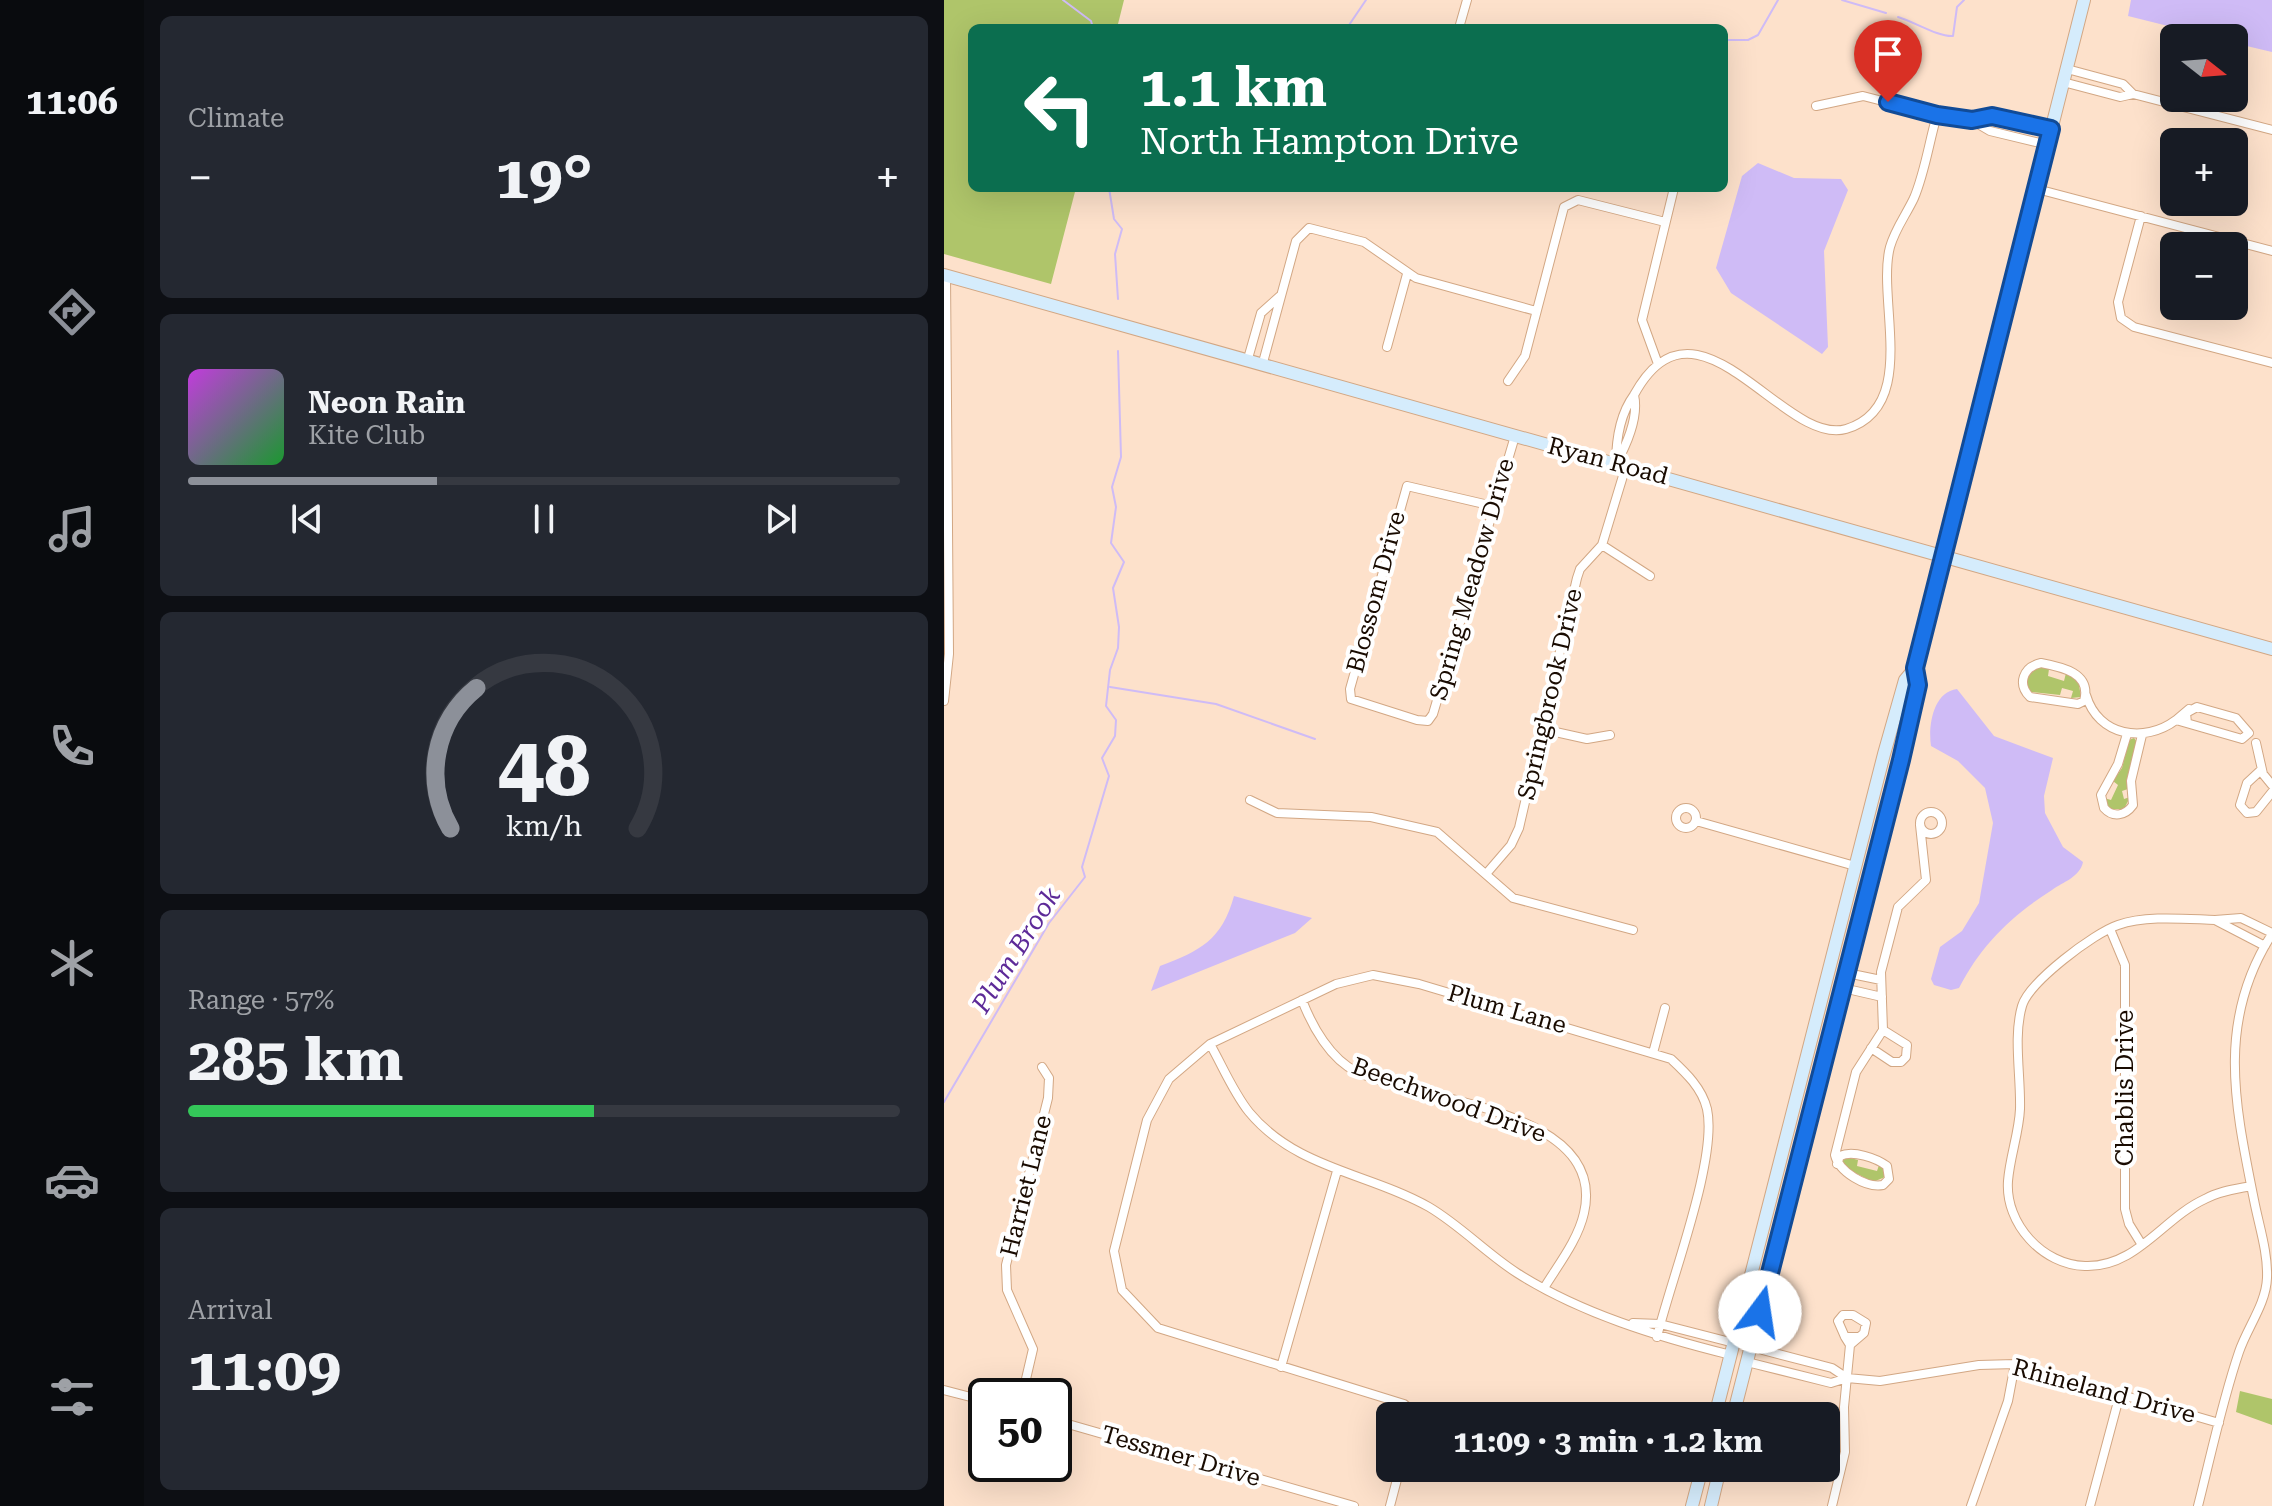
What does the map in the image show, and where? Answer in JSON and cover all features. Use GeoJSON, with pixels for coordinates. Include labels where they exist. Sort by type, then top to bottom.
{"type":"FeatureCollection","features":[{"type":"Feature","properties":{"kind":"main road"},"geometry":{"type":"LineString","coordinates":[[1722,1389],[1726,1399],[1737,1400],[1913,710],[1918,685],[1915,668],[2084,0]]}},
{"type":"Feature","properties":{"kind":"main road","name":"Ryan Road"},"geometry":{"type":"LineString","coordinates":[[945,276],[2272,649]]}},
{"type":"Feature","properties":{"kind":"main road"},"geometry":{"type":"LineString","coordinates":[[1719,1402],[1899,701],[1905,680],[1915,668]]}},
{"type":"Feature","properties":{"kind":"main road"},"geometry":{"type":"LineString","coordinates":[[1899,701],[1908,702],[1913,710]]}},
{"type":"Feature","properties":{"kind":"main road"},"geometry":{"type":"LineString","coordinates":[[1864,833],[1875,835],[1879,845]]}},
{"type":"Feature","properties":{"kind":"main road"},"geometry":{"type":"LineString","coordinates":[[1826,982],[1829,991],[1842,991]]}},
{"type":"Feature","properties":{"kind":"main road"},"geometry":{"type":"LineString","coordinates":[[1757,1251],[1769,1252],[1773,1261]]}},
{"type":"Feature","properties":{"kind":"main road"},"geometry":{"type":"LineString","coordinates":[[1692,1506],[1698,1482]]}},
{"type":"Feature","properties":{"kind":"main road"},"geometry":{"type":"LineString","coordinates":[[1711,1506],[1717,1482]]}},
{"type":"Feature","properties":{"kind":"street"},"geometry":{"type":"LineString","coordinates":[[1460,24],[1467,0]]}},
{"type":"Feature","properties":{"kind":"street"},"geometry":{"type":"LineString","coordinates":[[2067,69],[2123,84],[2133,94]]}},
{"type":"Feature","properties":{"kind":"street"},"geometry":{"type":"LineString","coordinates":[[2063,82],[2120,97],[2133,94],[2272,130]]}},
{"type":"Feature","properties":{"kind":"street"},"geometry":{"type":"LineString","coordinates":[[1816,106],[1863,96],[1937,115],[1972,120],[1992,116],[2051,129]]}},
{"type":"Feature","properties":{"kind":"street"},"geometry":{"type":"LineString","coordinates":[[1673,192],[1642,320],[1658,364],[1679,357],[1710,359],[1738,372],[1817,428],[1837,431],[1859,424],[1876,409],[1888,375],[1893,356],[1886,268],[1893,238],[1916,191],[1937,115]]}},
{"type":"Feature","properties":{"kind":"street"},"geometry":{"type":"LineString","coordinates":[[1972,120],[1990,131],[2048,145]]}},
{"type":"Feature","properties":{"kind":"street"},"geometry":{"type":"LineString","coordinates":[[2037,189],[2272,251]]}},
{"type":"Feature","properties":{"kind":"street"},"geometry":{"type":"LineString","coordinates":[[1508,381],[1523,362],[1561,212],[1569,202],[1578,200],[1665,222]]}},
{"type":"Feature","properties":{"kind":"street"},"geometry":{"type":"LineString","coordinates":[[2141,216],[2118,302],[2118,314],[2124,322],[2272,363]]}},
{"type":"Feature","properties":{"kind":"street"},"geometry":{"type":"LineString","coordinates":[[1262,366],[1296,241],[1309,228],[1364,242],[1407,274],[1536,311]]}},
{"type":"Feature","properties":{"kind":"street"},"geometry":{"type":"LineString","coordinates":[[1387,347],[1407,274]]}},
{"type":"Feature","properties":{"kind":"street"},"geometry":{"type":"LineString","coordinates":[[944,701],[945,276]]}},
{"type":"Feature","properties":{"kind":"street"},"geometry":{"type":"LineString","coordinates":[[1247,362],[1261,313],[1281,296]]}},
{"type":"Feature","properties":{"kind":"street","name":"Springbrook Drive"},"geometry":{"type":"LineString","coordinates":[[1486,874],[1511,845],[1519,828],[1577,578],[1580,569],[1602,545],[1637,407],[1634,395],[1644,375],[1658,364]]}},
{"type":"Feature","properties":{"kind":"street","name":"Spring Meadow Drive"},"geometry":{"type":"LineString","coordinates":[[1428,721],[1437,704],[1515,436]]}},
{"type":"Feature","properties":{"kind":"street","name":"Blossom Drive"},"geometry":{"type":"LineString","coordinates":[[1428,721],[1351,699],[1350,689],[1407,486],[1493,506]]}},
{"type":"Feature","properties":{"kind":"street"},"geometry":{"type":"LineString","coordinates":[[1602,545],[1650,576]]}},
{"type":"Feature","properties":{"kind":"street"},"geometry":{"type":"LineString","coordinates":[[2091,708],[2030,697],[2023,686],[2025,672],[2041,663],[2073,672],[2081,677],[2091,708],[2107,725],[2127,734],[2142,735],[2197,707],[2236,718],[2249,728],[2256,743],[2261,770],[2272,785]]}},
{"type":"Feature","properties":{"kind":"street"},"geometry":{"type":"LineString","coordinates":[[2078,704],[2086,695]]}},
{"type":"Feature","properties":{"kind":"street"},"geometry":{"type":"LineString","coordinates":[[2187,723],[2185,717],[2189,709]]}},
{"type":"Feature","properties":{"kind":"street"},"geometry":{"type":"LineString","coordinates":[[2176,720],[2256,743]]}},
{"type":"Feature","properties":{"kind":"street"},"geometry":{"type":"LineString","coordinates":[[2242,739],[2249,735],[2249,728]]}},
{"type":"Feature","properties":{"kind":"street"},"geometry":{"type":"LineString","coordinates":[[1542,729],[1587,739],[1610,735]]}},
{"type":"Feature","properties":{"kind":"street"},"geometry":{"type":"LineString","coordinates":[[2127,734],[2118,764],[2101,795],[2104,808],[2115,815],[2126,813],[2133,805],[2131,781],[2142,735]]}},
{"type":"Feature","properties":{"kind":"street"},"geometry":{"type":"LineString","coordinates":[[2261,770],[2250,778],[2240,805],[2247,813],[2256,812],[2272,792]]}},
{"type":"Feature","properties":{"kind":"street"},"geometry":{"type":"LineString","coordinates":[[1250,800],[1277,813],[1371,817],[1437,832],[1522,902],[1633,930]]}},
{"type":"Feature","properties":{"kind":"street"},"geometry":{"type":"LineString","coordinates":[[1836,1150],[1884,1163],[1889,1170],[1889,1179],[1883,1185],[1873,1186],[1842,1170],[1837,1164],[1836,1150],[1856,1072],[1883,1030],[1881,980],[1898,907],[1926,880],[1920,825],[1926,813],[1940,815],[1941,830],[1931,834],[1924,844]]}},
{"type":"Feature","properties":{"kind":"street"},"geometry":{"type":"LineString","coordinates":[[1696,821],[1855,866]]}},
{"type":"Feature","properties":{"kind":"street"},"geometry":{"type":"LineString","coordinates":[[1920,825],[1931,834]]}},
{"type":"Feature","properties":{"kind":"street"},"geometry":{"type":"LineString","coordinates":[[2198,1506],[2243,1340],[2268,1299],[2265,1252],[2235,1098],[2233,1066],[2241,1005],[2272,933],[2241,918],[2145,921],[2110,929],[2039,980],[2022,1004],[2019,1117],[2008,1187],[2018,1221],[2037,1247],[2054,1258],[2074,1265],[2111,1263],[2142,1245],[2204,1199],[2251,1186]]}},
{"type":"Feature","properties":{"kind":"street"},"geometry":{"type":"LineString","coordinates":[[2215,920],[2265,946]]}},
{"type":"Feature","properties":{"kind":"street","name":"Chablis Drive"},"geometry":{"type":"LineString","coordinates":[[2110,929],[2125,965],[2125,1209],[2132,1230],[2142,1245]]}},
{"type":"Feature","properties":{"kind":"street"},"geometry":{"type":"LineString","coordinates":[[1847,973],[1881,980]]}},
{"type":"Feature","properties":{"kind":"street","name":"Plum Lane"},"geometry":{"type":"LineString","coordinates":[[1281,1367],[1158,1328],[1122,1290],[1114,1251],[1147,1120],[1169,1079],[1210,1044],[1336,984],[1373,975],[1419,984],[1671,1059],[1699,1090],[1707,1110],[1705,1160],[1660,1324]]}},
{"type":"Feature","properties":{"kind":"street"},"geometry":{"type":"LineString","coordinates":[[1842,991],[1882,997]]}},
{"type":"Feature","properties":{"kind":"street","name":"Beechwood Drive"},"geometry":{"type":"LineString","coordinates":[[1302,1000],[1325,1044],[1357,1072],[1460,1101],[1542,1130],[1556,1138],[1572,1154],[1583,1179],[1584,1215],[1544,1288]]}},
{"type":"Feature","properties":{"kind":"street"},"geometry":{"type":"LineString","coordinates":[[1653,1053],[1665,1008]]}},
{"type":"Feature","properties":{"kind":"street"},"geometry":{"type":"LineString","coordinates":[[1871,1048],[1892,1062],[1901,1062],[1906,1057],[1907,1045],[1883,1030]]}},
{"type":"Feature","properties":{"kind":"street"},"geometry":{"type":"LineString","coordinates":[[1210,1044],[1249,1112],[1287,1146],[1337,1171],[1414,1198],[1450,1219],[1515,1271],[1564,1300],[1629,1323],[1657,1337],[1732,1349]]}},
{"type":"Feature","properties":{"kind":"street","name":"Harriet Lane"},"geometry":{"type":"LineString","coordinates":[[1026,1378],[1033,1349],[1007,1290],[1006,1265],[1048,1098],[1049,1078],[1042,1067]]}},
{"type":"Feature","properties":{"kind":"street"},"geometry":{"type":"LineString","coordinates":[[1837,1164],[1840,1156],[1848,1153]]}},
{"type":"Feature","properties":{"kind":"street"},"geometry":{"type":"LineString","coordinates":[[1337,1171],[1281,1367],[1397,1402]]}},
{"type":"Feature","properties":{"kind":"street"},"geometry":{"type":"LineString","coordinates":[[1832,1506],[1845,1452],[1848,1341],[1838,1321],[1848,1314],[1866,1323],[1864,1333],[1848,1341]]}},
{"type":"Feature","properties":{"kind":"street"},"geometry":{"type":"LineString","coordinates":[[1629,1323],[1660,1324],[1732,1349]]}},
{"type":"Feature","properties":{"kind":"street"},"geometry":{"type":"LineString","coordinates":[[1657,1337],[1660,1324]]}},
{"type":"Feature","properties":{"kind":"street","name":"Rhineland Drive"},"geometry":{"type":"LineString","coordinates":[[1751,1347],[1832,1368],[1847,1378]]}},
{"type":"Feature","properties":{"kind":"street","name":"Rhineland Drive"},"geometry":{"type":"LineString","coordinates":[[1747,1362],[1831,1383],[1847,1378],[1880,1381],[1979,1365],[2015,1364],[2219,1423]]}},
{"type":"Feature","properties":{"kind":"street"},"geometry":{"type":"LineString","coordinates":[[1971,1506],[2008,1401],[2015,1364]]}},
{"type":"Feature","properties":{"kind":"street"},"geometry":{"type":"LineString","coordinates":[[944,1390],[968,1396]]}},
{"type":"Feature","properties":{"kind":"street"},"geometry":{"type":"LineString","coordinates":[[2090,1506],[2120,1394]]}},
{"type":"Feature","properties":{"kind":"street","name":"Tessmer Drive"},"geometry":{"type":"LineString","coordinates":[[1072,1425],[1354,1506]]}},
{"type":"Feature","properties":{"kind":"street"},"geometry":{"type":"LineString","coordinates":[[1390,1506],[1396,1482]]}},
{"type":"Feature","properties":{"kind":"green space"},"geometry":{"type":"Polygon","coordinates":[[[944,0],[1124,0],[1118,24],[968,24],[968,192],[1075,192],[1051,284],[944,254],[944,0]]]}},
{"type":"Feature","properties":{"kind":"green space"},"geometry":{"type":"Polygon","coordinates":[[[2037,667],[2049,669],[2048,676],[2064,681],[2066,673],[2078,679],[2081,697],[2071,698],[2073,691],[2062,688],[2060,695],[2031,692],[2026,683],[2029,673],[2037,667]]]}},
{"type":"Feature","properties":{"kind":"green space"},"geometry":{"type":"Polygon","coordinates":[[[2134,738],[2137,742],[2128,789],[2122,791],[2124,799],[2130,797],[2124,809],[2110,809],[2104,798],[2111,800],[2118,785],[2113,781],[2122,768],[2129,740],[2134,738]]]}},
{"type":"Feature","properties":{"kind":"green space"},"geometry":{"type":"Polygon","coordinates":[[[1847,1157],[1858,1160],[1857,1166],[1877,1171],[1879,1165],[1883,1167],[1885,1177],[1873,1182],[1844,1167],[1842,1161],[1847,1157]]]}},
{"type":"Feature","properties":{"kind":"green space"},"geometry":{"type":"Polygon","coordinates":[[[2240,1391],[2272,1399],[2272,1425],[2236,1412],[2240,1391]]]}},
{"type":"Feature","properties":{"kind":"shaded area"},"geometry":{"type":"Polygon","coordinates":[[[2131,0],[2272,0],[2272,52],[2248,46],[2248,24],[2160,24],[2128,16],[2131,0]]]}},
{"type":"Feature","properties":{"kind":"shaded area"},"geometry":{"type":"Polygon","coordinates":[[[1758,163],[1794,178],[1841,179],[1848,190],[1824,251],[1828,347],[1822,354],[1731,293],[1716,268],[1742,176],[1758,163]]]}},
{"type":"Feature","properties":{"kind":"shaded area"},"geometry":{"type":"Polygon","coordinates":[[[1957,689],[1994,736],[2053,758],[2044,796],[2045,813],[2063,847],[2083,862],[2075,875],[2023,910],[1998,933],[1977,958],[1959,988],[1951,990],[1934,985],[1931,979],[1940,947],[1962,931],[1979,903],[1993,823],[1985,788],[1958,761],[1931,746],[1930,729],[1937,703],[1949,691],[1957,689]]]}},
{"type":"Feature","properties":{"kind":"shaded area"},"geometry":{"type":"Polygon","coordinates":[[[1234,896],[1312,918],[1295,933],[1151,991],[1160,966],[1198,949],[1216,934],[1234,896]]]}},
{"type":"Feature","properties":{"kind":"waterway"},"geometry":{"type":"LineString","coordinates":[[1063,0],[1092,24]]}},
{"type":"Feature","properties":{"kind":"waterway"},"geometry":{"type":"LineString","coordinates":[[1350,24],[1366,0]]}},
{"type":"Feature","properties":{"kind":"waterway","name":"Plum Brook"},"geometry":{"type":"LineString","coordinates":[[1728,40],[1748,40],[1758,35],[1778,0]]}},
{"type":"Feature","properties":{"kind":"waterway","name":"Plum Brook"},"geometry":{"type":"LineString","coordinates":[[1842,0],[1886,13]]}},
{"type":"Feature","properties":{"kind":"waterway","name":"Plum Brook"},"geometry":{"type":"LineString","coordinates":[[1898,17],[1933,32],[1953,36],[1957,7],[1964,0]]}},
{"type":"Feature","properties":{"kind":"waterway","name":"Plum Brook"},"geometry":{"type":"LineString","coordinates":[[1110,192],[1114,219],[1122,229],[1115,254],[1118,299]]}},
{"type":"Feature","properties":{"kind":"waterway","name":"Plum Brook"},"geometry":{"type":"LineString","coordinates":[[944,1102],[1049,923],[1085,877],[1082,867],[1109,776],[1102,758],[1115,736],[1116,720],[1106,706],[1110,670],[1118,648],[1119,627],[1113,588],[1124,562],[1111,543],[1116,507],[1112,487],[1121,457],[1118,351]]}},
{"type":"Feature","properties":{"kind":"waterway"},"geometry":{"type":"LineString","coordinates":[[1110,687],[1216,704],[1315,739]]}},
{"type":"Feature","properties":{"kind":"route"},"geometry":{"type":"LineString","coordinates":[[1760,1312],[1901,760],[1918,685],[1915,668],[2051,129],[1992,116],[1972,120],[1937,115],[1888,102]]}}]}
